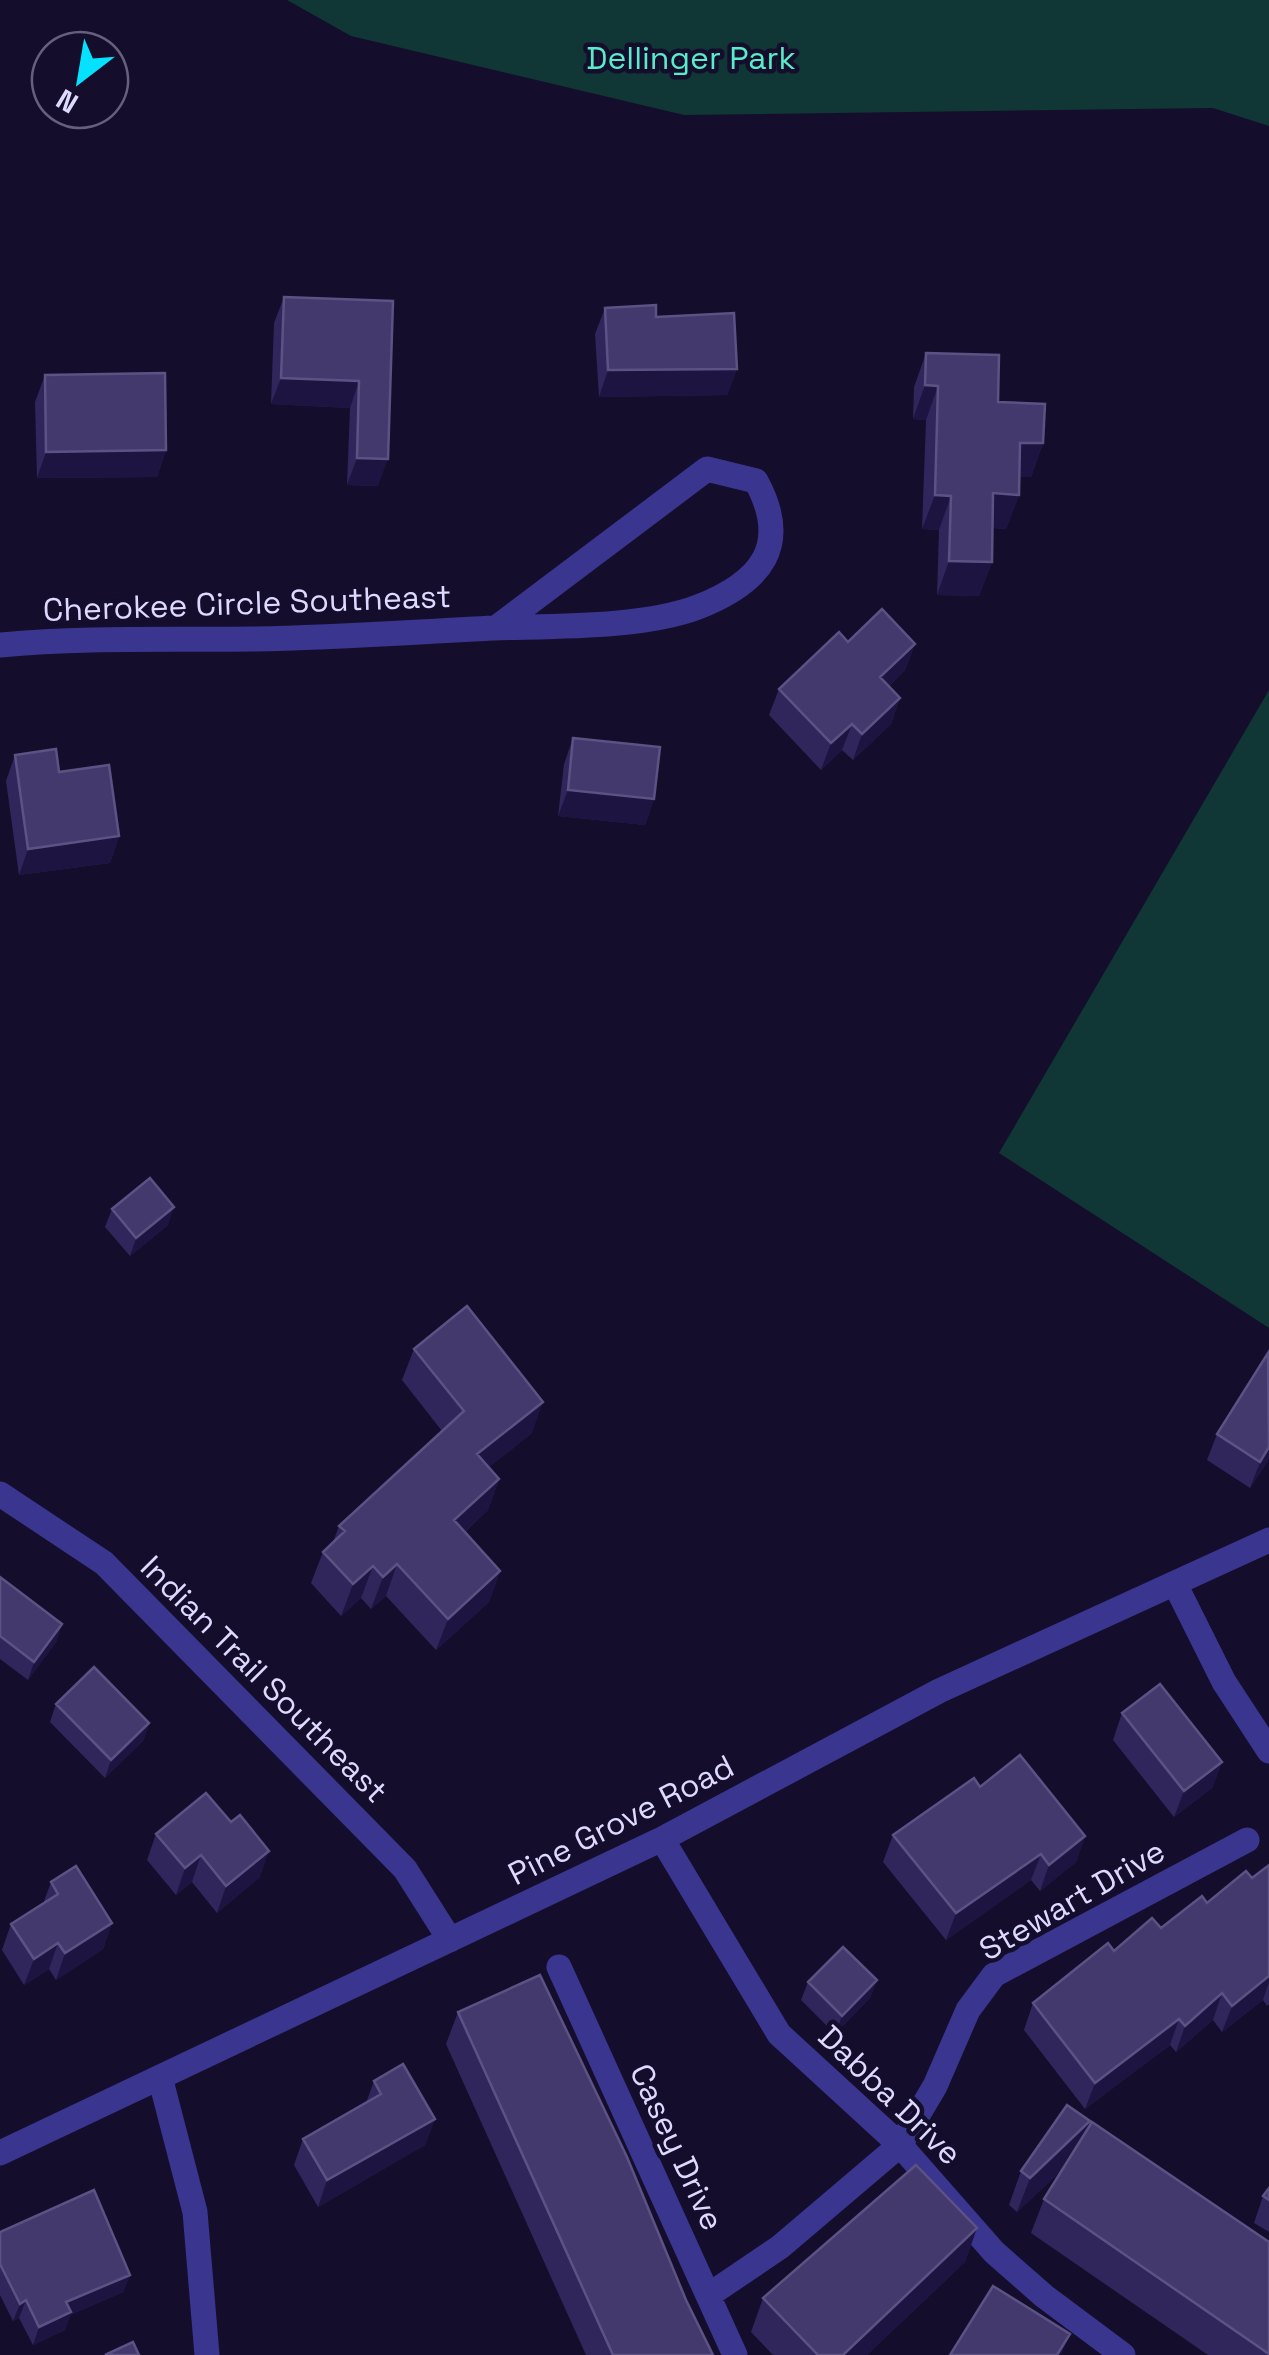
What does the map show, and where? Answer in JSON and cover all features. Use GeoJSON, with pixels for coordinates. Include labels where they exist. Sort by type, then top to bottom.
{"type":"FeatureCollection","features":[{"type":"Feature","properties":{"kind":"street","name":"Cherokee Circle Southeast"},"geometry":{"type":"LineString","coordinates":[[0,645],[81,637],[252,639],[598,624],[695,608],[730,592],[754,572],[774,540],[773,512],[756,481],[707,469],[496,628]]}},
{"type":"Feature","properties":{"kind":"street","name":"Indian Trail Southeast"},"geometry":{"type":"LineString","coordinates":[[0,1494],[104,1563],[406,1869],[450,1940]]}},
{"type":"Feature","properties":{"kind":"street","name":"Pine Grove Road"},"geometry":{"type":"LineString","coordinates":[[0,2154],[662,1839],[939,1692],[1269,1540]]}},
{"type":"Feature","properties":{"kind":"street"},"geometry":{"type":"LineString","coordinates":[[1175,1584],[1224,1682],[1269,1751]]}},
{"type":"Feature","properties":{"kind":"street","name":"Dabba Drive"},"geometry":{"type":"LineString","coordinates":[[662,1839],[779,2034],[900,2145],[994,2252],[1117,2353]]}},
{"type":"Feature","properties":{"kind":"street","name":"Stewart Drive"},"geometry":{"type":"LineString","coordinates":[[709,2295],[780,2247],[900,2145],[936,2086],[968,2010],[994,1975],[1247,1840]]}},
{"type":"Feature","properties":{"kind":"street","name":"Casey Drive"},"geometry":{"type":"LineString","coordinates":[[559,1967],[735,2355]]}},
{"type":"Feature","properties":{"kind":"street"},"geometry":{"type":"LineString","coordinates":[[160,2077],[195,2212],[206,2355]]}},
{"type":"Feature","properties":{"kind":"green space","name":"Dellinger Park"},"geometry":{"type":"Polygon","coordinates":[[[287,0],[1269,0],[1269,126],[1213,108],[684,115],[351,36],[287,0]]]}},
{"type":"Feature","properties":{"kind":"green space"},"geometry":{"type":"Polygon","coordinates":[[[1269,690],[1269,1328],[999,1153],[1269,690]]]}},
{"type":"Feature","properties":{"kind":"building"},"geometry":{"type":"Polygon","coordinates":[[[284,297],[393,301],[388,459],[357,458],[359,381],[281,378],[284,297]]]}},
{"type":"Feature","properties":{"kind":"building"},"geometry":{"type":"Polygon","coordinates":[[[656,305],[656,317],[734,313],[737,369],[608,370],[605,308],[656,305]]]}},
{"type":"Feature","properties":{"kind":"building"},"geometry":{"type":"Polygon","coordinates":[[[926,353],[999,355],[998,402],[1045,404],[1043,443],[1020,443],[1019,495],[993,493],[992,562],[949,561],[951,496],[935,495],[938,386],[925,385],[926,353]]]}},
{"type":"Feature","properties":{"kind":"building"},"geometry":{"type":"Polygon","coordinates":[[[165,373],[166,450],[46,452],[45,375],[165,373]]]}},
{"type":"Feature","properties":{"kind":"building"},"geometry":{"type":"Polygon","coordinates":[[[882,609],[915,644],[880,677],[900,698],[862,734],[852,724],[831,743],[779,689],[839,632],[848,642],[882,609]]]}},
{"type":"Feature","properties":{"kind":"building"},"geometry":{"type":"Polygon","coordinates":[[[573,738],[660,747],[654,799],[568,790],[573,738]]]}},
{"type":"Feature","properties":{"kind":"building"},"geometry":{"type":"Polygon","coordinates":[[[56,749],[59,772],[109,765],[119,836],[28,849],[15,755],[56,749]]]}},
{"type":"Feature","properties":{"kind":"building"},"geometry":{"type":"Polygon","coordinates":[[[150,1178],[174,1207],[136,1238],[112,1209],[150,1178]]]}},
{"type":"Feature","properties":{"kind":"building"},"geometry":{"type":"Polygon","coordinates":[[[467,1306],[543,1402],[477,1454],[499,1479],[454,1520],[500,1571],[448,1619],[397,1564],[383,1577],[373,1566],[353,1584],[323,1552],[345,1531],[339,1526],[464,1411],[414,1349],[467,1306]]]}},
{"type":"Feature","properties":{"kind":"building"},"geometry":{"type":"Polygon","coordinates":[[[1268,1353],[1269,1447],[1260,1462],[1217,1434],[1268,1353]]]}},
{"type":"Feature","properties":{"kind":"building"},"geometry":{"type":"Polygon","coordinates":[[[0,1577],[62,1624],[34,1662],[0,1636],[0,1577]]]}},
{"type":"Feature","properties":{"kind":"building"},"geometry":{"type":"Polygon","coordinates":[[[94,1667],[149,1723],[111,1760],[56,1704],[94,1667]]]}},
{"type":"Feature","properties":{"kind":"building"},"geometry":{"type":"Polygon","coordinates":[[[1160,1684],[1222,1762],[1184,1791],[1122,1713],[1160,1684]]]}},
{"type":"Feature","properties":{"kind":"building"},"geometry":{"type":"Polygon","coordinates":[[[1020,1755],[1085,1836],[1049,1865],[1041,1854],[956,1913],[893,1835],[974,1778],[980,1787],[1020,1755]]]}},
{"type":"Feature","properties":{"kind":"building"},"geometry":{"type":"Polygon","coordinates":[[[206,1793],[231,1822],[240,1815],[269,1851],[226,1886],[201,1855],[185,1868],[156,1834],[206,1793]]]}},
{"type":"Feature","properties":{"kind":"building"},"geometry":{"type":"Polygon","coordinates":[[[1269,1865],[1269,1976],[1232,2006],[1222,1993],[1185,2026],[1179,2019],[1095,2083],[1033,2003],[1108,1943],[1114,1951],[1152,1918],[1161,1928],[1202,1896],[1207,1903],[1246,1871],[1252,1878],[1269,1865]]]}},
{"type":"Feature","properties":{"kind":"building"},"geometry":{"type":"Polygon","coordinates":[[[76,1866],[112,1923],[65,1953],[58,1943],[34,1959],[11,1924],[58,1894],[51,1882],[76,1866]]]}},
{"type":"Feature","properties":{"kind":"building"},"geometry":{"type":"Polygon","coordinates":[[[843,1947],[877,1980],[842,2016],[808,1982],[843,1947]]]}},
{"type":"Feature","properties":{"kind":"building"},"geometry":{"type":"Polygon","coordinates":[[[540,1975],[627,2157],[713,2355],[613,2355],[458,2012],[540,1975]]]}},
{"type":"Feature","properties":{"kind":"building"},"geometry":{"type":"Polygon","coordinates":[[[403,2064],[435,2119],[327,2180],[303,2139],[381,2094],[374,2081],[403,2064]]]}},
{"type":"Feature","properties":{"kind":"building"},"geometry":{"type":"Polygon","coordinates":[[[1067,2105],[1090,2121],[1030,2178],[1021,2171],[1067,2105]]]}},
{"type":"Feature","properties":{"kind":"building"},"geometry":{"type":"Polygon","coordinates":[[[1092,2122],[1269,2242],[1269,2354],[1044,2199],[1092,2122]]]}},
{"type":"Feature","properties":{"kind":"building"},"geometry":{"type":"Polygon","coordinates":[[[916,2165],[977,2228],[843,2355],[818,2355],[763,2298],[916,2165]]]}},
{"type":"Feature","properties":{"kind":"building"},"geometry":{"type":"Polygon","coordinates":[[[94,2190],[130,2275],[66,2302],[71,2312],[39,2327],[26,2300],[20,2304],[0,2264],[0,2232],[94,2190]]]}},
{"type":"Feature","properties":{"kind":"building"},"geometry":{"type":"Polygon","coordinates":[[[993,2286],[1070,2334],[1057,2355],[950,2355],[993,2286]]]}},
{"type":"Feature","properties":{"kind":"building"},"geometry":{"type":"Polygon","coordinates":[[[133,2342],[139,2355],[105,2355],[133,2342]]]}}]}
